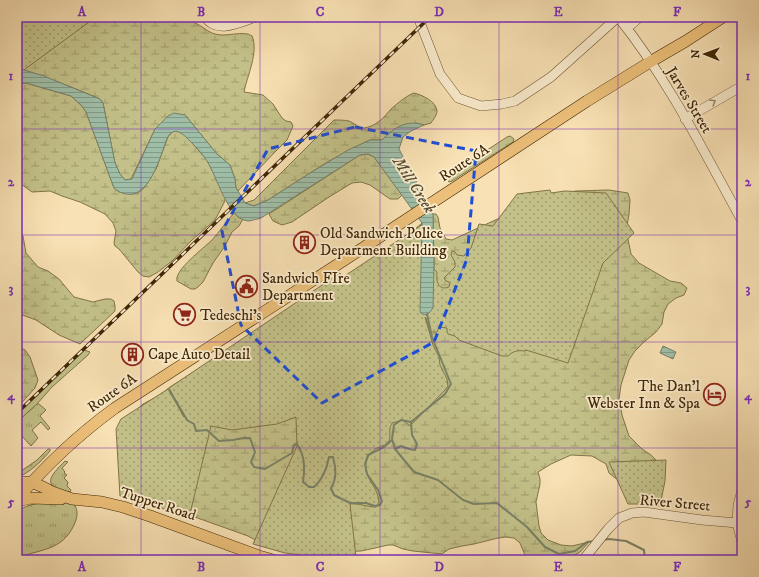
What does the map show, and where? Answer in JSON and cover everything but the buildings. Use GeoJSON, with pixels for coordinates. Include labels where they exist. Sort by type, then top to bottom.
{"type":"FeatureCollection","features":[{"type":"Feature","properties":{"kind":"main road","name":"Route 6A"},"geometry":{"type":"LineString","coordinates":[[17,500],[31,482],[56,456],[76,438],[115,408],[536,134],[723,17]]}},
{"type":"Feature","properties":{"kind":"main road"},"geometry":{"type":"LineString","coordinates":[[17,484],[31,482]]}},
{"type":"Feature","properties":{"kind":"main road","name":"Tupper Road"},"geometry":{"type":"LineString","coordinates":[[31,482],[72,499],[102,502],[135,510],[273,560]]}},
{"type":"Feature","properties":{"kind":"main road"},"geometry":{"type":"LineString","coordinates":[[17,500],[32,498],[72,499]]}},
{"type":"Feature","properties":{"kind":"street"},"geometry":{"type":"LineString","coordinates":[[205,17],[213,25],[220,27],[256,17]]}},
{"type":"Feature","properties":{"kind":"street"},"geometry":{"type":"LineString","coordinates":[[418,17],[440,74],[458,98],[481,106],[515,101],[551,77],[618,17]]}},
{"type":"Feature","properties":{"kind":"street","name":"Jarves Street"},"geometry":{"type":"LineString","coordinates":[[618,17],[650,62],[685,119],[742,221]]}},
{"type":"Feature","properties":{"kind":"street"},"geometry":{"type":"LineString","coordinates":[[627,28],[640,17]]}},
{"type":"Feature","properties":{"kind":"street"},"geometry":{"type":"LineString","coordinates":[[685,119],[742,86]]}},
{"type":"Feature","properties":{"kind":"street"},"geometry":{"type":"LineString","coordinates":[[742,490],[738,505],[737,523],[742,542]]}},
{"type":"Feature","properties":{"kind":"street","name":"River Street"},"geometry":{"type":"LineString","coordinates":[[584,560],[619,518],[632,514],[644,512],[737,523]]}},
{"type":"Feature","properties":{"kind":"highlighted area"},"geometry":{"type":"Polygon","coordinates":[[[355,127],[476,151],[467,259],[434,342],[322,403],[241,325],[222,231],[268,149],[355,127]]]}},
{"type":"Feature","properties":{"kind":"green space"},"geometry":{"type":"Polygon","coordinates":[[[17,17],[147,17],[151,19],[176,17],[193,22],[215,34],[249,34],[252,36],[254,42],[254,49],[252,64],[244,92],[263,95],[273,104],[282,118],[291,122],[293,126],[287,140],[238,191],[230,165],[217,154],[185,115],[168,116],[155,129],[131,179],[125,180],[120,174],[115,163],[103,103],[100,99],[24,70],[17,17]]]}},
{"type":"Feature","properties":{"kind":"green space"},"geometry":{"type":"Polygon","coordinates":[[[17,17],[96,17],[17,75],[17,17]]]}},
{"type":"Feature","properties":{"kind":"green space"},"geometry":{"type":"Polygon","coordinates":[[[26,83],[71,96],[81,105],[86,112],[114,188],[119,192],[129,194],[138,193],[145,187],[156,169],[168,137],[172,132],[176,131],[184,134],[207,160],[226,199],[215,220],[191,241],[172,261],[158,272],[149,277],[143,276],[115,246],[116,231],[113,223],[105,214],[80,202],[50,191],[32,192],[17,181],[17,84],[26,83]]]}},
{"type":"Feature","properties":{"kind":"green space"},"geometry":{"type":"Polygon","coordinates":[[[414,93],[428,99],[436,107],[437,111],[431,123],[424,125],[416,123],[390,132],[382,140],[370,140],[329,161],[268,200],[254,206],[245,203],[254,200],[334,120],[349,121],[362,128],[370,127],[385,116],[402,100],[414,93]]]}},
{"type":"Feature","properties":{"kind":"green space"},"geometry":{"type":"Polygon","coordinates":[[[510,136],[514,139],[513,142],[452,181],[449,182],[447,180],[449,175],[510,136]]]}},
{"type":"Feature","properties":{"kind":"green space"},"geometry":{"type":"Polygon","coordinates":[[[368,154],[374,157],[402,195],[398,199],[390,199],[370,185],[361,182],[352,183],[292,222],[282,225],[273,221],[269,214],[360,155],[368,154]]]}},
{"type":"Feature","properties":{"kind":"green space"},"geometry":{"type":"Polygon","coordinates":[[[550,190],[551,193],[565,191],[606,193],[634,233],[603,263],[568,363],[526,350],[516,351],[508,356],[502,356],[459,340],[455,336],[448,334],[447,328],[439,327],[437,332],[430,332],[425,317],[433,345],[439,357],[440,365],[447,379],[448,386],[410,426],[403,420],[392,423],[388,443],[375,449],[368,457],[366,471],[377,494],[379,502],[376,507],[350,504],[356,557],[318,557],[285,553],[253,544],[297,446],[296,417],[277,424],[232,430],[211,426],[189,518],[120,496],[116,429],[121,419],[168,389],[184,417],[169,388],[340,273],[343,277],[426,222],[424,269],[435,270],[437,272],[438,284],[442,288],[449,287],[450,283],[444,278],[455,267],[455,262],[451,255],[452,251],[457,255],[464,256],[471,248],[479,224],[493,226],[517,194],[550,190]]]}},
{"type":"Feature","properties":{"kind":"green space"},"geometry":{"type":"Polygon","coordinates":[[[609,190],[628,193],[630,200],[627,226],[631,254],[639,263],[670,281],[681,283],[687,288],[684,295],[676,298],[668,304],[664,312],[662,324],[656,332],[635,351],[629,360],[621,385],[619,399],[622,415],[629,436],[656,460],[660,469],[624,481],[615,478],[609,473],[606,464],[592,456],[571,455],[538,472],[540,484],[536,502],[541,533],[548,540],[561,545],[572,546],[589,542],[580,552],[566,560],[527,560],[520,543],[514,538],[506,537],[449,549],[442,554],[413,551],[393,545],[361,551],[297,553],[257,541],[248,536],[180,512],[129,417],[143,404],[160,395],[170,387],[404,239],[422,223],[422,260],[433,308],[433,214],[436,214],[438,217],[440,228],[446,239],[452,240],[517,210],[557,195],[576,191],[609,190]]]}},
{"type":"Feature","properties":{"kind":"green space"},"geometry":{"type":"Polygon","coordinates":[[[234,213],[243,219],[239,226],[232,232],[203,282],[195,289],[191,289],[177,281],[177,276],[185,265],[212,240],[234,213]]]}},
{"type":"Feature","properties":{"kind":"green space"},"geometry":{"type":"Polygon","coordinates":[[[17,228],[23,236],[26,253],[38,267],[48,271],[59,279],[74,297],[93,302],[105,299],[111,299],[114,301],[115,311],[80,344],[59,335],[36,320],[17,313],[17,228]]]}},
{"type":"Feature","properties":{"kind":"green space"},"geometry":{"type":"Polygon","coordinates":[[[17,346],[25,350],[30,357],[38,380],[35,388],[17,408],[17,346]]]}},
{"type":"Feature","properties":{"kind":"green space"},"geometry":{"type":"Polygon","coordinates":[[[84,350],[90,352],[88,355],[52,387],[37,404],[17,422],[17,414],[84,350]]]}},
{"type":"Feature","properties":{"kind":"green space"},"geometry":{"type":"Polygon","coordinates":[[[37,404],[46,410],[40,416],[50,428],[48,430],[41,422],[32,430],[38,438],[31,446],[22,436],[17,441],[17,422],[37,404]]]}},
{"type":"Feature","properties":{"kind":"green space"},"geometry":{"type":"Polygon","coordinates":[[[48,449],[50,449],[50,451],[39,463],[31,470],[17,478],[17,474],[37,460],[48,449]]]}},
{"type":"Feature","properties":{"kind":"green space"},"geometry":{"type":"Polygon","coordinates":[[[666,460],[665,481],[660,506],[628,504],[609,462],[666,460]]]}},
{"type":"Feature","properties":{"kind":"green space"},"geometry":{"type":"Polygon","coordinates":[[[65,461],[68,462],[62,468],[65,472],[64,473],[67,475],[64,478],[68,482],[67,486],[71,490],[70,492],[61,490],[51,484],[52,477],[55,472],[65,461]]]}},
{"type":"Feature","properties":{"kind":"green space"},"geometry":{"type":"Polygon","coordinates":[[[64,502],[74,504],[77,512],[77,517],[69,534],[63,540],[50,548],[17,558],[17,512],[22,508],[33,504],[64,502]]]}},
{"type":"Feature","properties":{"kind":"water"},"geometry":{"type":"Polygon","coordinates":[[[17,70],[24,70],[44,76],[100,99],[103,103],[115,163],[120,174],[125,180],[132,179],[155,129],[168,116],[174,113],[185,115],[217,154],[230,165],[235,179],[236,188],[245,203],[254,206],[268,200],[348,150],[370,140],[382,140],[396,128],[406,124],[418,123],[424,125],[411,131],[403,137],[399,149],[417,183],[417,188],[422,201],[433,214],[433,308],[427,315],[420,312],[422,223],[374,157],[368,154],[360,155],[261,218],[249,221],[242,219],[235,214],[224,197],[205,158],[185,136],[176,131],[168,136],[149,181],[139,191],[133,194],[125,194],[114,188],[86,112],[81,105],[71,96],[26,83],[17,84],[17,70]]]}},
{"type":"Feature","properties":{"kind":"water"},"geometry":{"type":"Polygon","coordinates":[[[663,346],[676,352],[673,359],[660,353],[663,346]]]}},
{"type":"Feature","properties":{"kind":"waterway","name":"Mill Creek"},"geometry":{"type":"LineString","coordinates":[[427,314],[432,337],[451,384],[445,394],[411,422],[401,420],[394,425],[392,439],[395,449],[414,472],[438,480],[463,500],[474,504],[497,503],[527,527],[545,547],[559,554],[575,551],[587,542],[595,541]]}},
{"type":"Feature","properties":{"kind":"waterway"},"geometry":{"type":"LineString","coordinates":[[170,391],[187,420],[194,424],[196,431],[207,430],[219,441],[250,438],[255,452],[251,462],[254,467],[265,469],[292,453],[294,445],[297,444],[302,453],[304,462],[303,482],[309,487],[314,487],[324,474],[329,457],[333,457],[335,473],[331,488],[334,495],[350,503],[366,503],[375,506],[380,505],[382,501],[378,490],[367,474],[365,464],[368,455],[384,447],[392,440]]}},
{"type":"Feature","properties":{"kind":"waterway"},"geometry":{"type":"LineString","coordinates":[[395,449],[401,446],[415,450],[417,444],[412,435],[411,422]]}},
{"type":"Feature","properties":{"kind":"waterway","name":"Mill Creek"},"geometry":{"type":"LineString","coordinates":[[603,540],[609,539],[626,541],[644,550],[645,560]]}},
{"type":"Feature","properties":{"kind":"railway"},"geometry":{"type":"LineString","coordinates":[[17,413],[430,17]]}},
{"type":"Feature","properties":{"kind":"place","name":"Old Sandwich Police Department Building"},"geometry":{"type":"Point","coordinates":[305,242]}},
{"type":"Feature","properties":{"kind":"place","name":"Sandwich FIre Department"},"geometry":{"type":"Point","coordinates":[246,287]}},
{"type":"Feature","properties":{"kind":"place","name":"Tedeschi's"},"geometry":{"type":"Point","coordinates":[185,315]}},
{"type":"Feature","properties":{"kind":"place","name":"Cape Auto Detail"},"geometry":{"type":"Point","coordinates":[132,354]}},
{"type":"Feature","properties":{"kind":"place","name":"The Dan'l Webster Inn & Spa"},"geometry":{"type":"Point","coordinates":[715,395]}}]}
